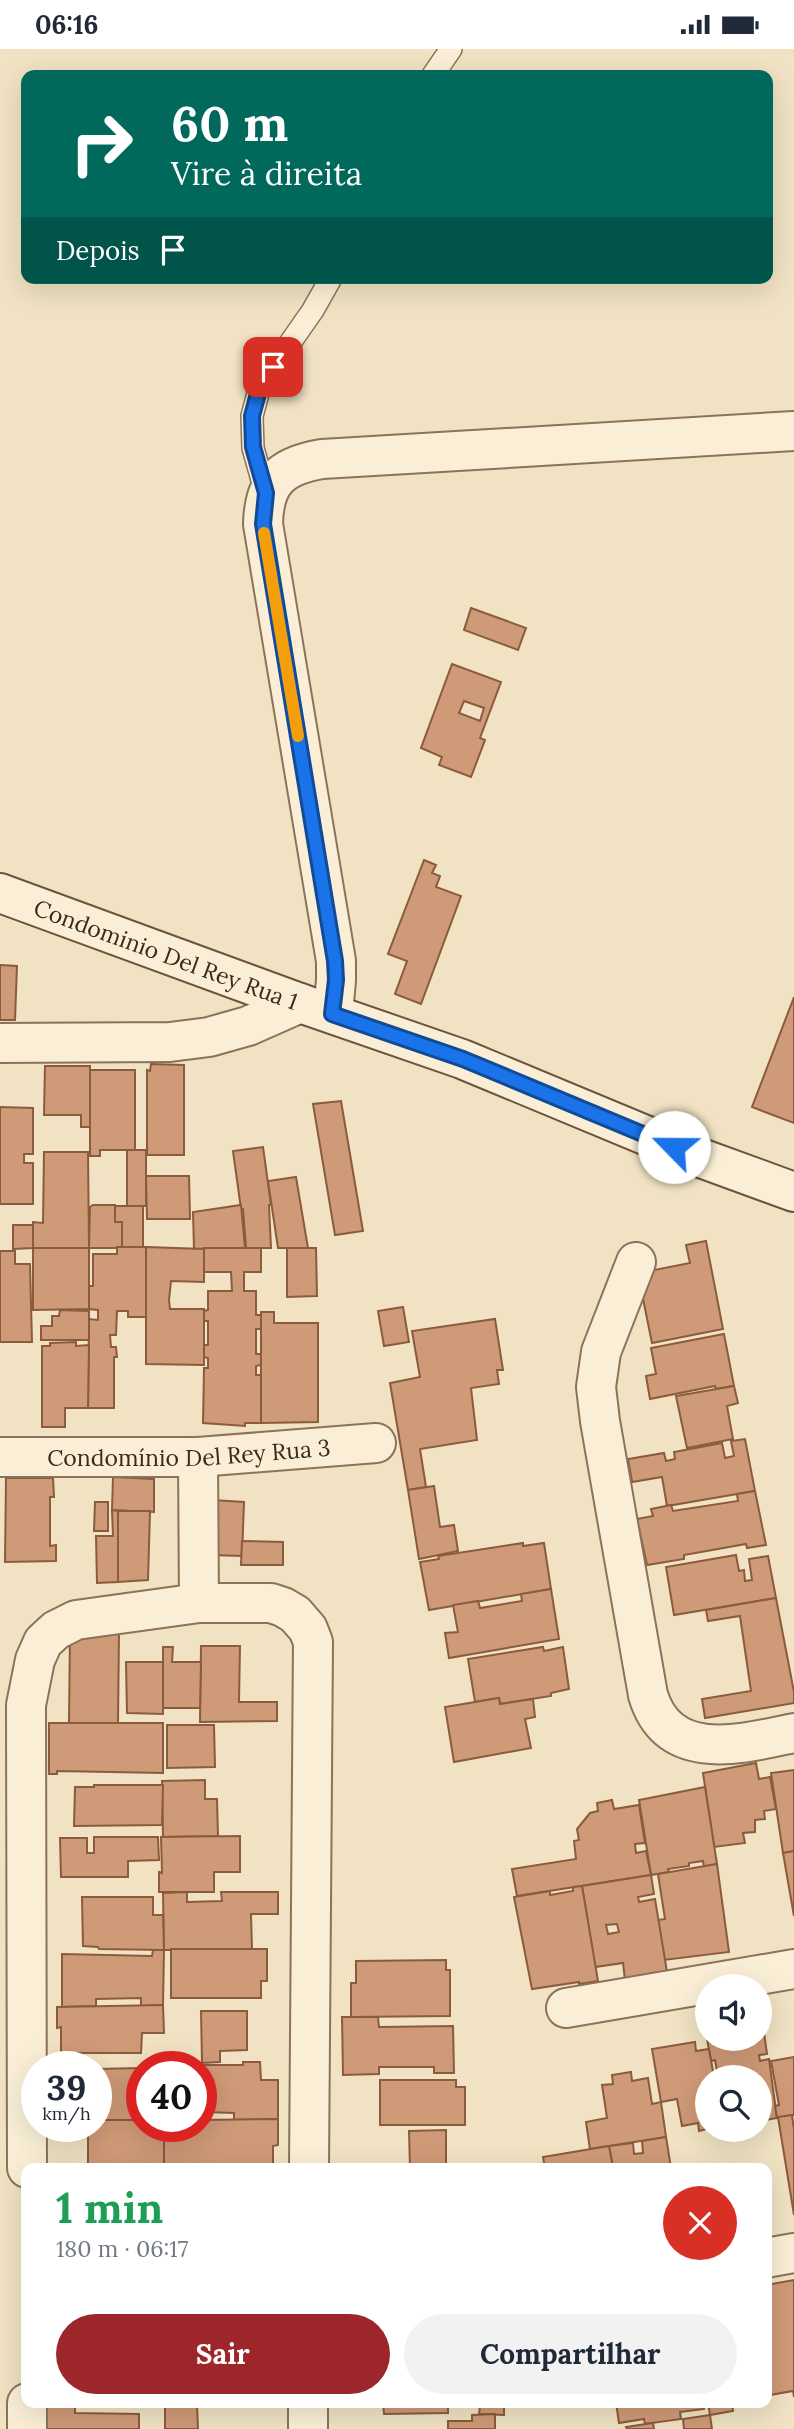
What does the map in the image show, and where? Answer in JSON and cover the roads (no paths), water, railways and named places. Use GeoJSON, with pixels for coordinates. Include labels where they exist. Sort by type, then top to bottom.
{"type":"FeatureCollection","features":[{"type":"Feature","properties":{"kind":"street"},"geometry":{"type":"LineString","coordinates":[[0,1043],[170,1042],[209,1037],[316,1009],[336,980],[263,524],[266,493],[274,480],[305,461],[322,459],[794,431]]}},
{"type":"Feature","properties":{"kind":"street","name":"Condominio Del Rey Rua 1"},"geometry":{"type":"LineString","coordinates":[[0,893],[316,1009],[463,1059],[698,1157],[794,1192]]}},
{"type":"Feature","properties":{"kind":"street"},"geometry":{"type":"LineString","coordinates":[[636,1262],[601,1352],[596,1387],[648,1695],[653,1710],[662,1724],[685,1738],[703,1744],[734,1745],[794,1733]]}},
{"type":"Feature","properties":{"kind":"street","name":"Condomínio Del Rey Rua 3"},"geometry":{"type":"LineString","coordinates":[[0,1457],[198,1457],[376,1443]]}},
{"type":"Feature","properties":{"kind":"street"},"geometry":{"type":"LineString","coordinates":[[198,1457],[199,1603]]}},
{"type":"Feature","properties":{"kind":"street"},"geometry":{"type":"LineString","coordinates":[[27,2163],[26,1705],[35,1660],[43,1642],[56,1630],[76,1620],[199,1603],[271,1603],[284,1607],[295,1614],[308,1629],[313,1642],[309,2163]]}},
{"type":"Feature","properties":{"kind":"street"},"geometry":{"type":"LineString","coordinates":[[566,2008],[794,1969]]}},
{"type":"Feature","properties":{"kind":"street"},"geometry":{"type":"LineString","coordinates":[[772,2257],[794,2253]]}},
{"type":"Feature","properties":{"kind":"street"},"geometry":{"type":"LineString","coordinates":[[27,2408],[27,2429]]}},
{"type":"Feature","properties":{"kind":"street"},"geometry":{"type":"LineString","coordinates":[[307,2429],[308,2408]]}},
{"type":"Feature","properties":{"kind":"lane"},"geometry":{"type":"LineString","coordinates":[[436,70],[451,49]]}},
{"type":"Feature","properties":{"kind":"lane"},"geometry":{"type":"LineString","coordinates":[[266,493],[253,447],[252,416],[260,386],[313,310],[328,284]]}}]}
